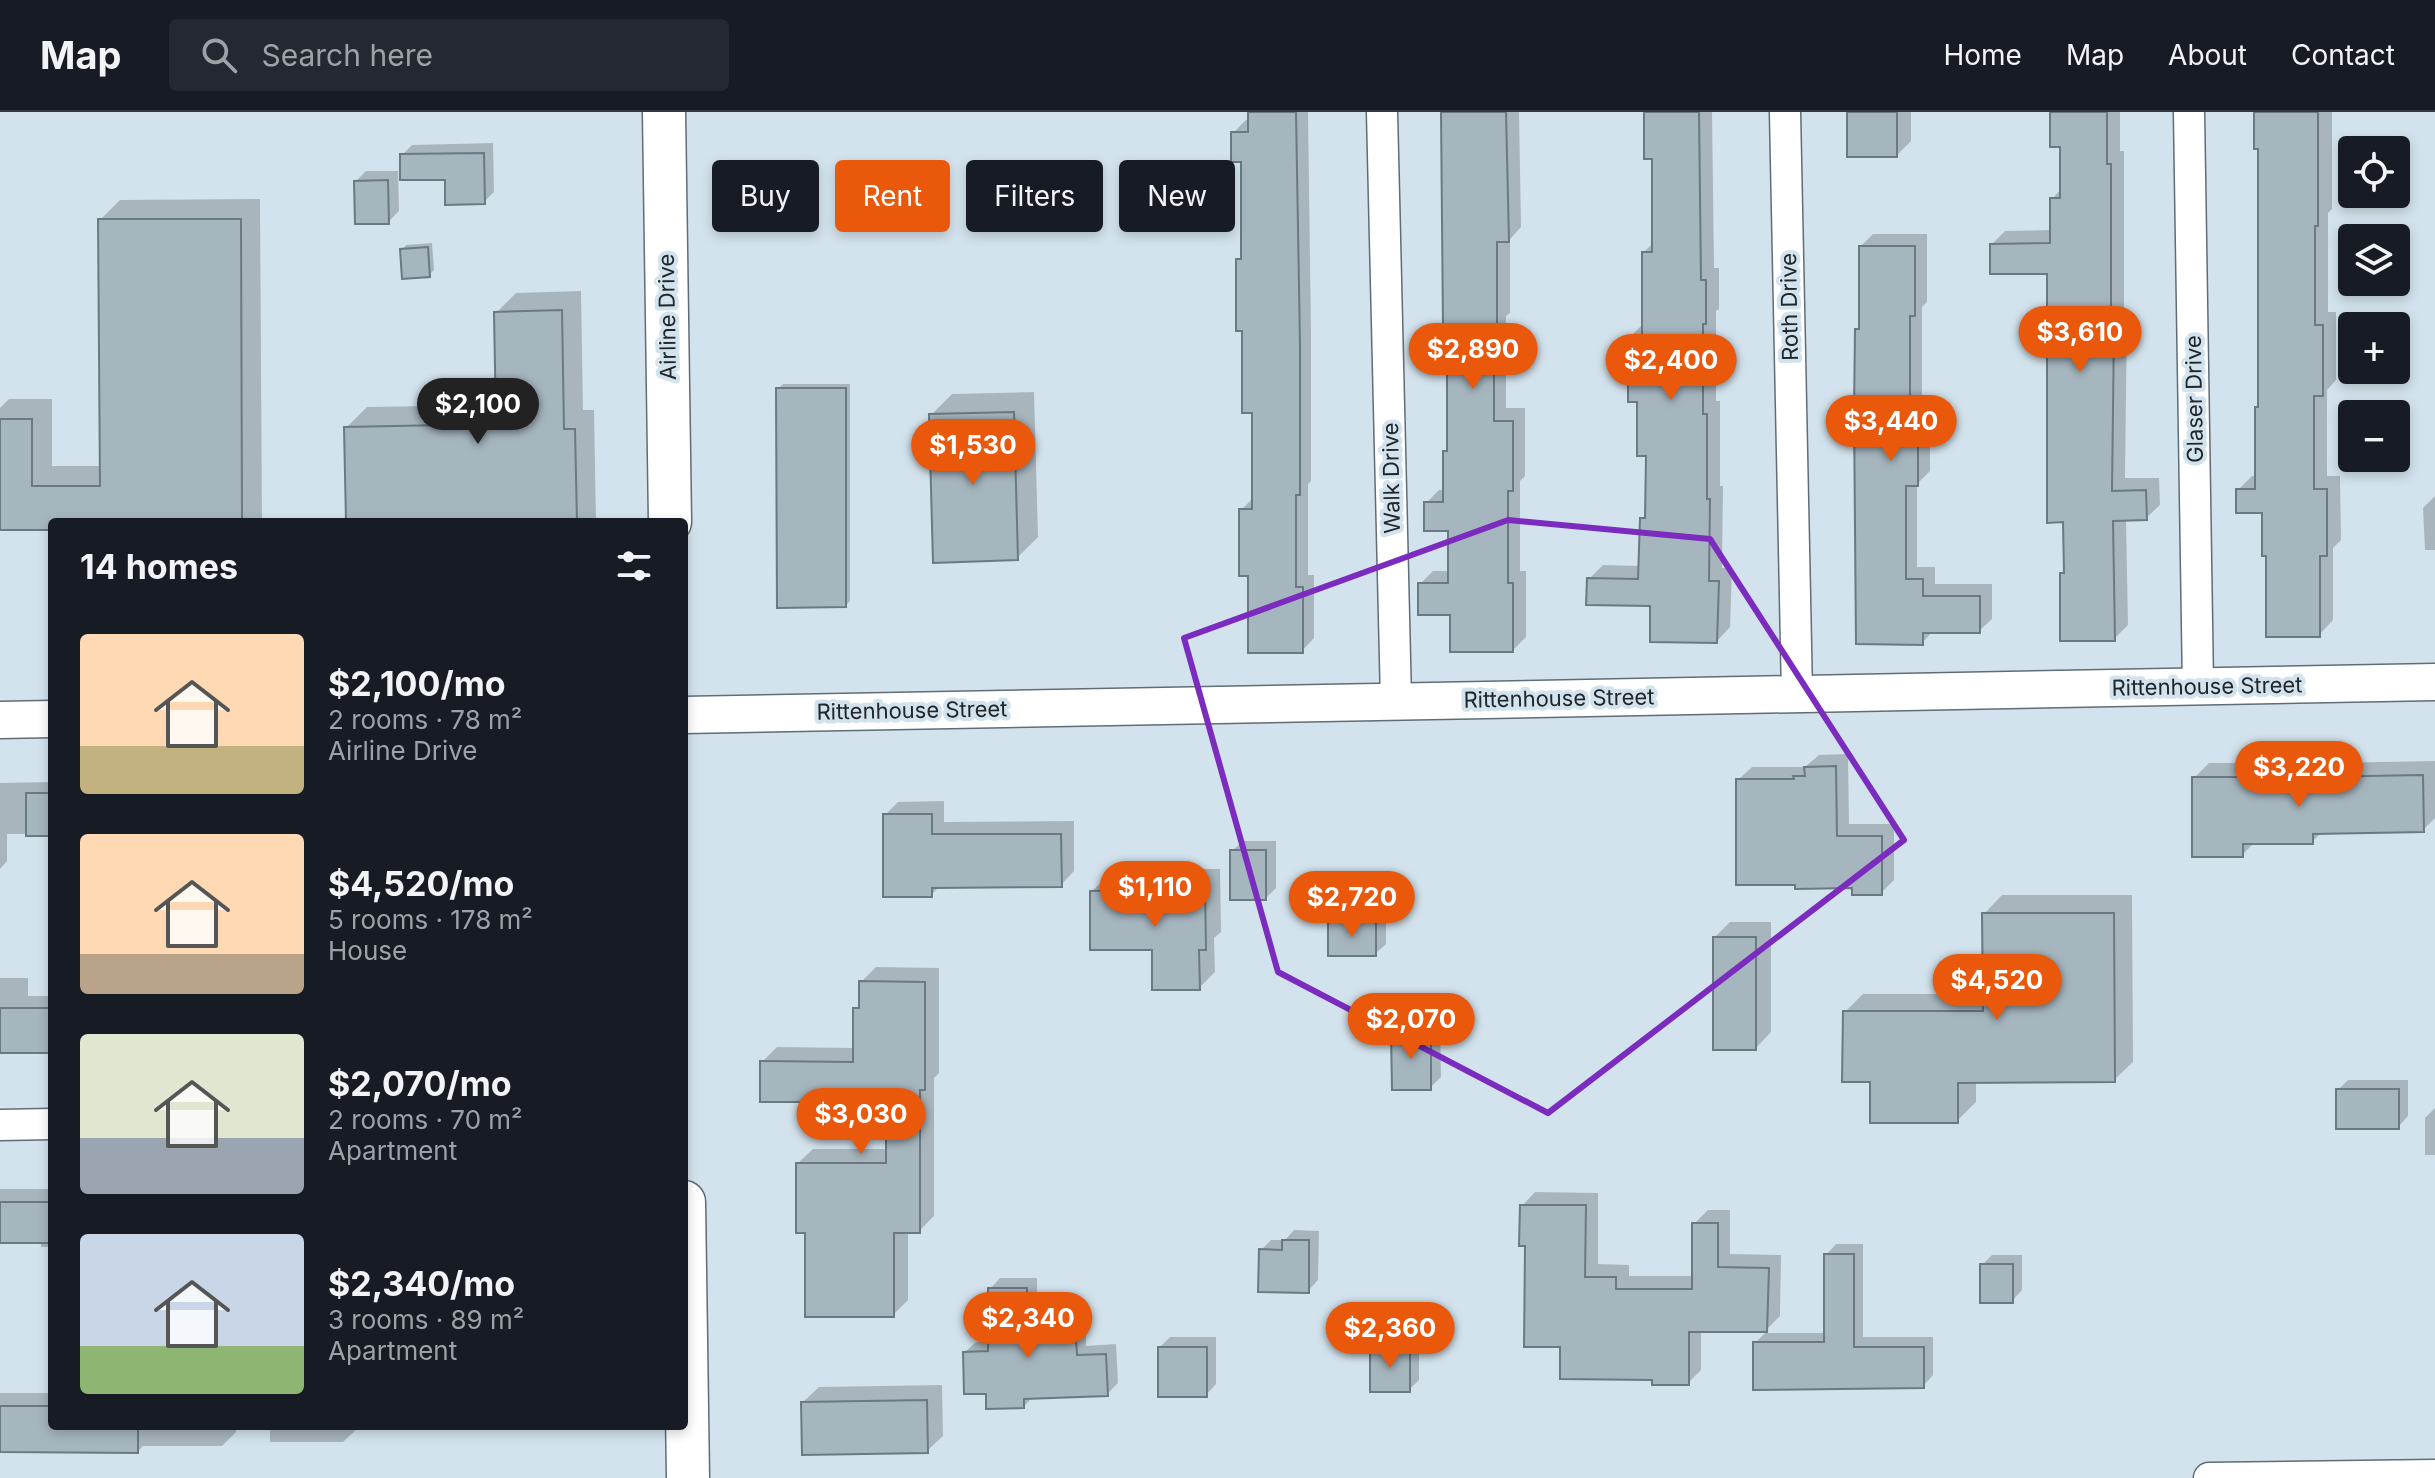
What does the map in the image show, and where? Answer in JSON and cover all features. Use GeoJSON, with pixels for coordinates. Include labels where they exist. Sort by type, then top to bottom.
{"type":"FeatureCollection","features":[{"type":"Feature","properties":{"kind":"main road","name":"Airline Drive"},"geometry":{"type":"LineString","coordinates":[[664,112],[670,518]]}},
{"type":"Feature","properties":{"kind":"main road"},"geometry":{"type":"LineString","coordinates":[[687,1430],[688,1478]]}},
{"type":"Feature","properties":{"kind":"street","name":"Walk Drive"},"geometry":{"type":"LineString","coordinates":[[1382,112],[1396,701]]}},
{"type":"Feature","properties":{"kind":"street","name":"Roth Drive"},"geometry":{"type":"LineString","coordinates":[[1785,112],[1797,694]]}},
{"type":"Feature","properties":{"kind":"street","name":"Glaser Drive"},"geometry":{"type":"LineString","coordinates":[[2189,112],[2198,687]]}},
{"type":"Feature","properties":{"kind":"street","name":"Rittenhouse Street"},"geometry":{"type":"LineString","coordinates":[[688,715],[2435,682]]}},
{"type":"Feature","properties":{"kind":"street"},"geometry":{"type":"LineString","coordinates":[[0,720],[48,719]]}},
{"type":"Feature","properties":{"kind":"street"},"geometry":{"type":"LineString","coordinates":[[0,1125],[48,1124]]}},
{"type":"Feature","properties":{"kind":"street"},"geometry":{"type":"LineString","coordinates":[[2209,1478],[2435,1475]]}},
{"type":"Feature","properties":{"kind":"highlighted area"},"geometry":{"type":"Polygon","coordinates":[[[1508,520],[1710,539],[1904,840],[1548,1113],[1278,972],[1184,638],[1508,520]]]}},
{"type":"Feature","properties":{"kind":"building"},"geometry":{"type":"Polygon","coordinates":[[[1248,112],[1296,112],[1300,495],[1296,495],[1296,587],[1303,587],[1303,653],[1248,653],[1248,576],[1239,576],[1239,509],[1252,509],[1252,413],[1242,413],[1242,331],[1236,331],[1236,259],[1241,259],[1241,162],[1231,160],[1231,132],[1248,132],[1248,112]]]}},
{"type":"Feature","properties":{"kind":"building"},"geometry":{"type":"Polygon","coordinates":[[[1441,112],[1506,112],[1509,242],[1497,242],[1494,421],[1513,421],[1513,491],[1508,491],[1508,583],[1513,583],[1513,652],[1450,652],[1450,615],[1418,615],[1418,583],[1448,583],[1448,531],[1424,531],[1424,502],[1443,502],[1443,451],[1447,451],[1441,112]]]}},
{"type":"Feature","properties":{"kind":"building"},"geometry":{"type":"Polygon","coordinates":[[[1644,112],[1699,112],[1701,280],[1706,280],[1703,414],[1707,414],[1709,581],[1719,581],[1717,643],[1650,642],[1650,606],[1586,605],[1587,578],[1638,579],[1640,518],[1645,518],[1646,456],[1637,456],[1637,402],[1628,402],[1628,336],[1642,336],[1642,252],[1652,252],[1652,159],[1644,159],[1644,112]]]}},
{"type":"Feature","properties":{"kind":"building"},"geometry":{"type":"Polygon","coordinates":[[[1847,112],[1897,112],[1897,157],[1847,157],[1847,112]]]}},
{"type":"Feature","properties":{"kind":"building"},"geometry":{"type":"Polygon","coordinates":[[[2050,112],[2107,112],[2107,164],[2111,164],[2111,327],[2114,327],[2112,491],[2146,490],[2147,520],[2113,521],[2115,641],[2060,641],[2063,522],[2047,523],[2047,274],[1990,274],[1990,244],[2050,243],[2050,198],[2060,198],[2060,147],[2050,147],[2050,112]]]}},
{"type":"Feature","properties":{"kind":"building"},"geometry":{"type":"Polygon","coordinates":[[[2254,112],[2318,112],[2315,325],[2323,325],[2323,396],[2314,396],[2314,489],[2327,489],[2327,556],[2320,556],[2320,637],[2266,637],[2266,556],[2262,556],[2262,513],[2236,513],[2236,489],[2255,489],[2258,149],[2254,149],[2254,112]]]}},
{"type":"Feature","properties":{"kind":"building"},"geometry":{"type":"Polygon","coordinates":[[[484,153],[485,204],[445,205],[445,180],[400,180],[400,154],[484,153]]]}},
{"type":"Feature","properties":{"kind":"building"},"geometry":{"type":"Polygon","coordinates":[[[388,180],[389,224],[355,224],[354,181],[388,180]]]}},
{"type":"Feature","properties":{"kind":"building"},"geometry":{"type":"Polygon","coordinates":[[[98,219],[241,219],[242,518],[48,518],[48,530],[0,530],[0,419],[32,419],[32,486],[100,486],[98,219]]]}},
{"type":"Feature","properties":{"kind":"building"},"geometry":{"type":"Polygon","coordinates":[[[1859,246],[1915,246],[1915,316],[1910,316],[1910,412],[1918,412],[1918,486],[1906,486],[1906,579],[1923,579],[1923,596],[1980,596],[1980,633],[1923,633],[1923,645],[1856,644],[1854,412],[1855,329],[1859,329],[1859,246]]]}},
{"type":"Feature","properties":{"kind":"building"},"geometry":{"type":"Polygon","coordinates":[[[428,247],[430,277],[402,279],[400,249],[428,247]]]}},
{"type":"Feature","properties":{"kind":"building"},"geometry":{"type":"Polygon","coordinates":[[[562,310],[564,429],[575,429],[577,518],[346,518],[344,427],[496,424],[494,312],[562,310]]]}},
{"type":"Feature","properties":{"kind":"building"},"geometry":{"type":"Polygon","coordinates":[[[776,388],[846,388],[846,607],[777,608],[776,388]]]}},
{"type":"Feature","properties":{"kind":"building"},"geometry":{"type":"Polygon","coordinates":[[[1014,412],[1018,560],[933,563],[929,414],[1014,412]]]}},
{"type":"Feature","properties":{"kind":"building"},"geometry":{"type":"Polygon","coordinates":[[[1836,766],[1837,836],[1882,836],[1882,895],[1852,895],[1852,888],[1795,889],[1795,885],[1736,885],[1736,779],[1794,779],[1793,776],[1805,776],[1804,767],[1836,766]]]}},
{"type":"Feature","properties":{"kind":"building"},"geometry":{"type":"Polygon","coordinates":[[[2269,772],[2313,772],[2313,777],[2423,775],[2424,832],[2313,834],[2313,844],[2243,844],[2243,857],[2192,857],[2192,777],[2269,777],[2269,772]]]}},
{"type":"Feature","properties":{"kind":"building"},"geometry":{"type":"Polygon","coordinates":[[[26,793],[48,793],[48,836],[26,836],[26,793]]]}},
{"type":"Feature","properties":{"kind":"building"},"geometry":{"type":"Polygon","coordinates":[[[883,814],[932,814],[932,834],[1061,834],[1062,887],[932,888],[932,897],[883,897],[883,814]]]}},
{"type":"Feature","properties":{"kind":"building"},"geometry":{"type":"Polygon","coordinates":[[[1230,850],[1266,850],[1266,900],[1230,900],[1230,850]]]}},
{"type":"Feature","properties":{"kind":"building"},"geometry":{"type":"Polygon","coordinates":[[[1147,884],[1205,884],[1206,950],[1199,950],[1200,990],[1152,990],[1152,950],[1090,950],[1090,891],[1147,890],[1147,884]]]}},
{"type":"Feature","properties":{"kind":"building"},"geometry":{"type":"Polygon","coordinates":[[[1982,913],[2114,913],[2115,1082],[1958,1083],[1958,1123],[1870,1123],[1870,1082],[1842,1082],[1843,1011],[1983,1011],[1982,913]]]}},
{"type":"Feature","properties":{"kind":"building"},"geometry":{"type":"Polygon","coordinates":[[[1328,922],[1376,922],[1376,956],[1328,956],[1328,922]]]}},
{"type":"Feature","properties":{"kind":"building"},"geometry":{"type":"Polygon","coordinates":[[[1713,937],[1756,937],[1756,1050],[1713,1050],[1713,937]]]}},
{"type":"Feature","properties":{"kind":"building"},"geometry":{"type":"Polygon","coordinates":[[[859,981],[925,982],[925,1090],[920,1090],[920,1233],[894,1233],[894,1317],[805,1317],[805,1233],[796,1233],[796,1163],[886,1163],[886,1090],[830,1090],[830,1102],[760,1102],[760,1061],[853,1062],[853,1008],[859,1008],[859,981]]]}},
{"type":"Feature","properties":{"kind":"building"},"geometry":{"type":"Polygon","coordinates":[[[0,1008],[48,1008],[48,1053],[0,1053],[0,1008]]]}},
{"type":"Feature","properties":{"kind":"building"},"geometry":{"type":"Polygon","coordinates":[[[1391,1032],[1431,1032],[1431,1090],[1392,1090],[1391,1032]]]}},
{"type":"Feature","properties":{"kind":"building"},"geometry":{"type":"Polygon","coordinates":[[[2336,1089],[2399,1089],[2399,1129],[2336,1129],[2336,1089]]]}},
{"type":"Feature","properties":{"kind":"building"},"geometry":{"type":"Polygon","coordinates":[[[0,1202],[48,1202],[48,1243],[0,1243],[0,1202]]]}},
{"type":"Feature","properties":{"kind":"building"},"geometry":{"type":"Polygon","coordinates":[[[1520,1205],[1586,1205],[1585,1277],[1616,1277],[1616,1289],[1692,1289],[1692,1223],[1718,1223],[1718,1267],[1769,1268],[1767,1332],[1689,1332],[1689,1385],[1652,1385],[1652,1380],[1560,1379],[1560,1347],[1524,1347],[1525,1246],[1519,1246],[1520,1205]]]}},
{"type":"Feature","properties":{"kind":"building"},"geometry":{"type":"Polygon","coordinates":[[[1282,1240],[1309,1240],[1309,1293],[1258,1292],[1259,1249],[1282,1250],[1282,1240]]]}},
{"type":"Feature","properties":{"kind":"building"},"geometry":{"type":"Polygon","coordinates":[[[1824,1254],[1854,1254],[1854,1347],[1924,1347],[1924,1388],[1753,1390],[1753,1342],[1824,1342],[1824,1254]]]}},
{"type":"Feature","properties":{"kind":"building"},"geometry":{"type":"Polygon","coordinates":[[[1980,1264],[2013,1264],[2013,1303],[1980,1303],[1980,1264]]]}},
{"type":"Feature","properties":{"kind":"building"},"geometry":{"type":"Polygon","coordinates":[[[988,1288],[1027,1288],[1027,1342],[1076,1340],[1077,1355],[1106,1354],[1108,1396],[1024,1399],[1024,1408],[986,1409],[986,1394],[964,1394],[963,1352],[988,1351],[988,1288]]]}},
{"type":"Feature","properties":{"kind":"building"},"geometry":{"type":"Polygon","coordinates":[[[1158,1347],[1207,1347],[1207,1397],[1158,1397],[1158,1347]]]}},
{"type":"Feature","properties":{"kind":"building"},"geometry":{"type":"Polygon","coordinates":[[[1370,1349],[1410,1349],[1410,1392],[1370,1392],[1370,1349]]]}},
{"type":"Feature","properties":{"kind":"building"},"geometry":{"type":"Polygon","coordinates":[[[927,1400],[928,1453],[802,1455],[801,1402],[927,1400]]]}},
{"type":"Feature","properties":{"kind":"building"},"geometry":{"type":"Polygon","coordinates":[[[0,1406],[48,1406],[48,1430],[138,1430],[138,1453],[0,1452],[0,1406]]]}}]}
